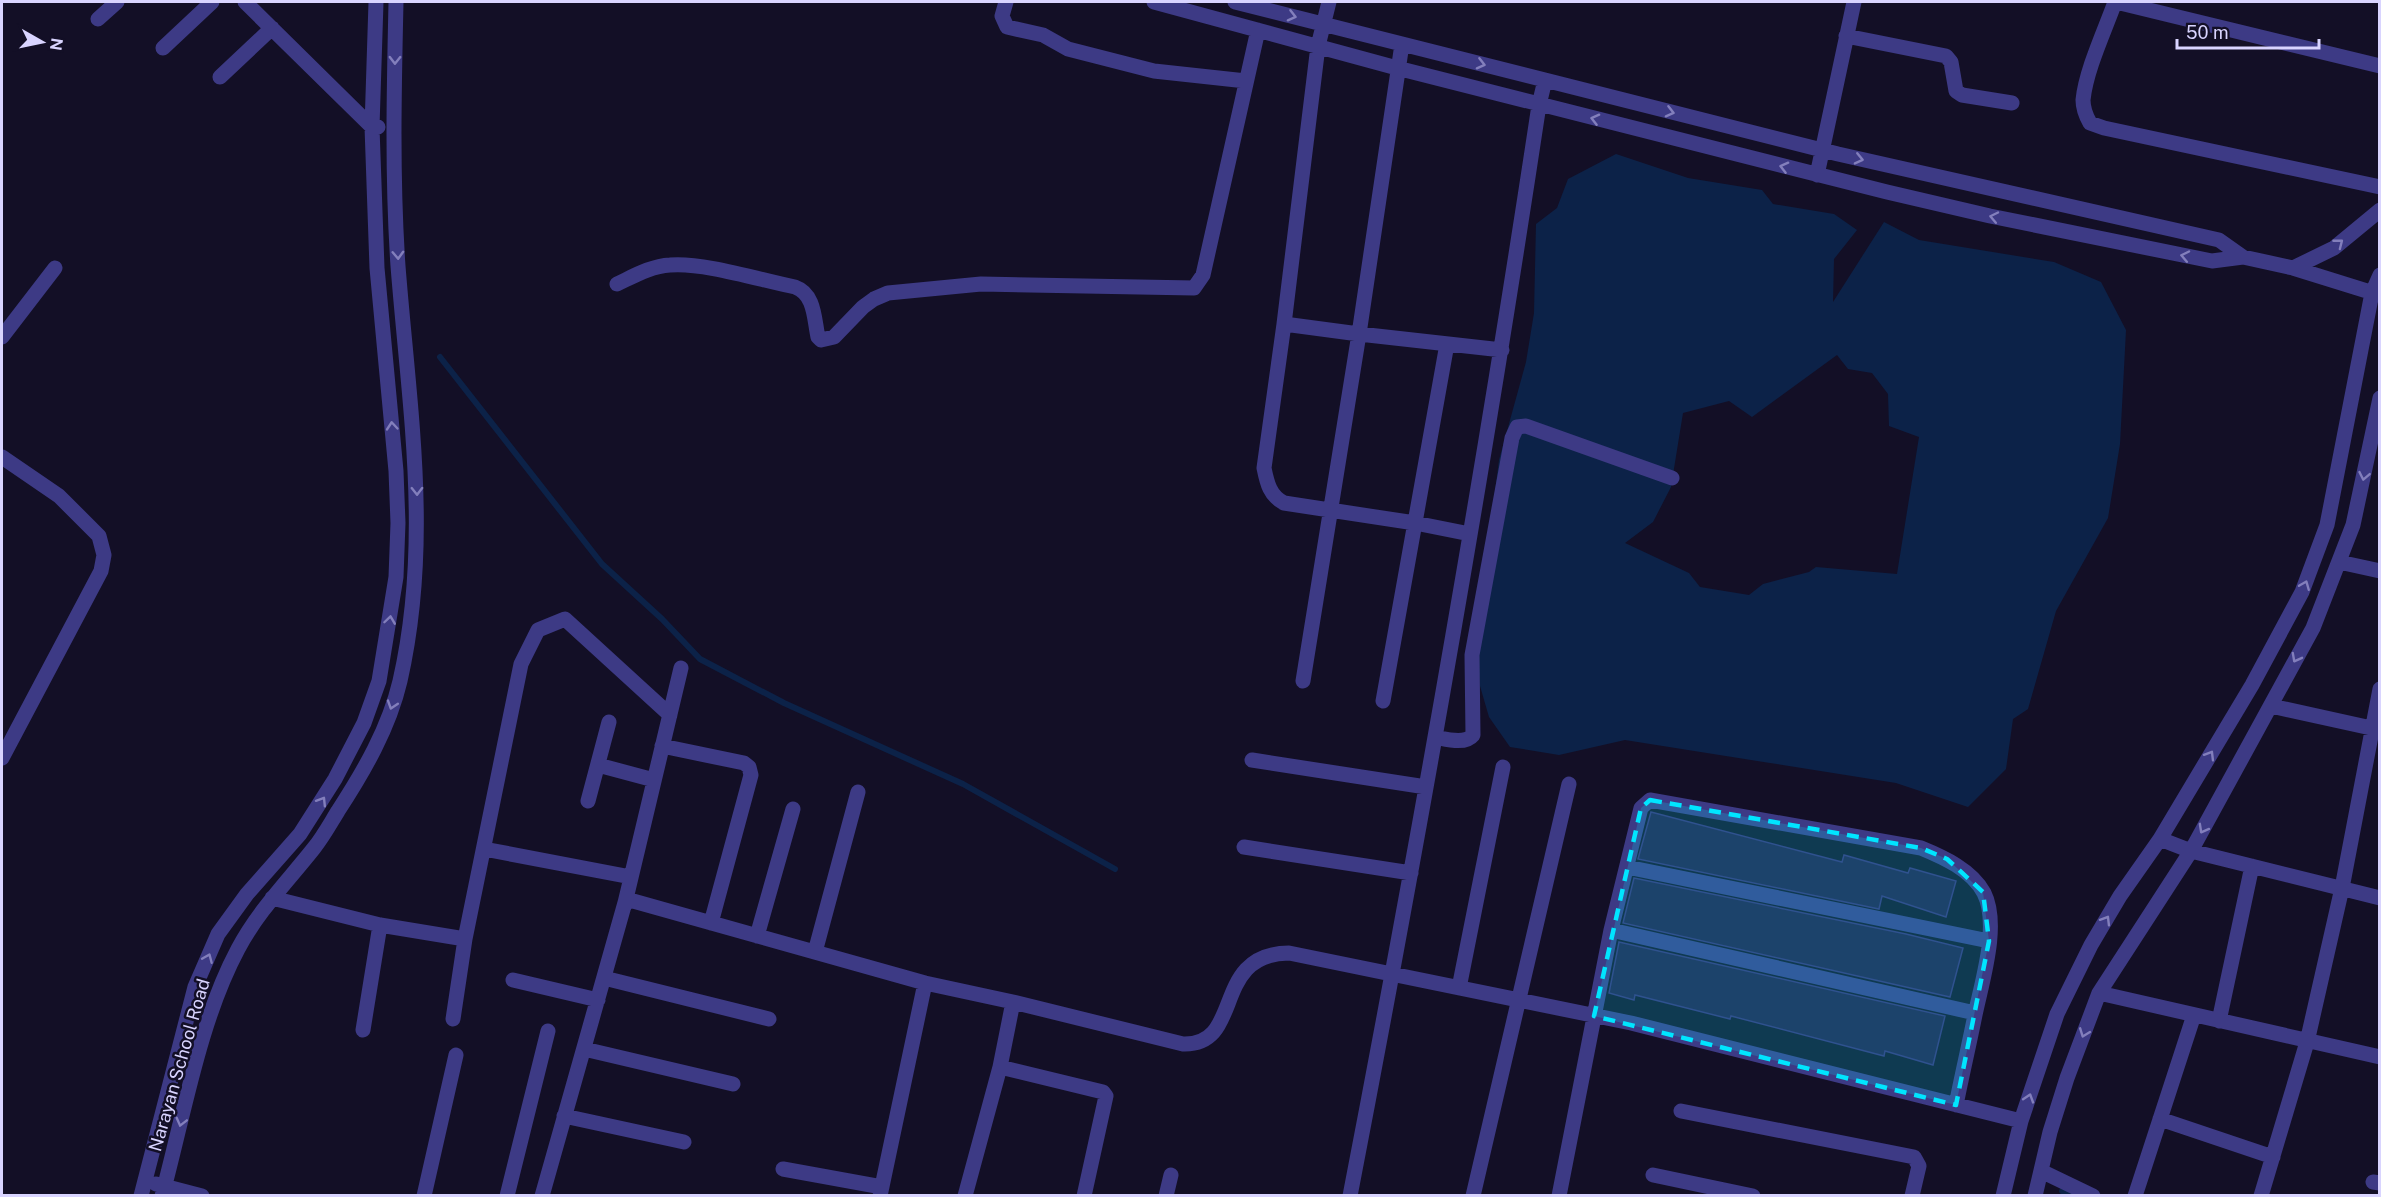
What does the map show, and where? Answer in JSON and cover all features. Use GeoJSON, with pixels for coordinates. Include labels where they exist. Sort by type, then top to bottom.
{"type":"FeatureCollection","features":[{"type":"Feature","properties":{"kind":"street"},"geometry":{"type":"LineString","coordinates":[[98,19],[117,2]]}},
{"type":"Feature","properties":{"kind":"street"},"geometry":{"type":"LineString","coordinates":[[163,48],[212,2]]}},
{"type":"Feature","properties":{"kind":"street"},"geometry":{"type":"LineString","coordinates":[[245,2],[372,127],[393,127]]}},
{"type":"Feature","properties":{"kind":"street"},"geometry":{"type":"LineString","coordinates":[[202,1196],[142,1188],[195,987],[218,934],[247,894],[300,834],[335,779],[364,723],[381,670],[396,577],[398,523],[396,471],[377,268],[372,127],[375,2]]}},
{"type":"Feature","properties":{"kind":"street","name":"Narayan School Road"},"geometry":{"type":"LineString","coordinates":[[164,1191],[189,1087],[214,1005],[239,947],[272,898],[316,846],[354,786],[384,730],[399,682],[415,578],[416,467],[398,264],[393,127],[396,2]]}},
{"type":"Feature","properties":{"kind":"street"},"geometry":{"type":"LineString","coordinates":[[1006,2],[1002,16],[1007,27],[1043,35],[1068,49],[1154,71],[1246,81]]}},
{"type":"Feature","properties":{"kind":"street"},"geometry":{"type":"LineString","coordinates":[[1154,2],[1397,68],[1817,175],[1990,216],[2212,261],[2243,257],[2293,268],[2376,294]]}},
{"type":"Feature","properties":{"kind":"street"},"geometry":{"type":"LineString","coordinates":[[1235,2],[1821,150],[2219,240],[2243,257]]}},
{"type":"Feature","properties":{"kind":"street"},"geometry":{"type":"LineString","coordinates":[[1329,2],[1318,46],[1284,324],[1265,452],[1266,479],[1270,491],[1276,499],[1284,503],[1415,523],[1470,534]]}},
{"type":"Feature","properties":{"kind":"street"},"geometry":{"type":"LineString","coordinates":[[1817,175],[1854,2]]}},
{"type":"Feature","properties":{"kind":"street"},"geometry":{"type":"LineString","coordinates":[[2379,66],[2116,2],[2094,59],[2083,100],[2085,113],[2090,123],[2104,128],[2379,187]]}},
{"type":"Feature","properties":{"kind":"street"},"geometry":{"type":"LineString","coordinates":[[220,77],[272,28]]}},
{"type":"Feature","properties":{"kind":"street"},"geometry":{"type":"LineString","coordinates":[[617,284],[640,272],[659,267],[690,265],[795,287],[804,290],[809,296],[818,337],[821,340],[834,337],[874,299],[888,293],[981,284],[1194,288],[1203,275],[1258,30]]}},
{"type":"Feature","properties":{"kind":"street"},"geometry":{"type":"LineString","coordinates":[[1846,36],[1946,56],[1951,62],[1956,91],[1962,95],[2012,104]]}},
{"type":"Feature","properties":{"kind":"street"},"geometry":{"type":"LineString","coordinates":[[1304,681],[1332,511],[1402,44]]}},
{"type":"Feature","properties":{"kind":"street"},"geometry":{"type":"LineString","coordinates":[[1350,1196],[1393,974],[1435,737],[1502,350],[1539,105],[1545,80]]}},
{"type":"Feature","properties":{"kind":"street"},"geometry":{"type":"LineString","coordinates":[[2293,268],[2334,248],[2379,210]]}},
{"type":"Feature","properties":{"kind":"street"},"geometry":{"type":"LineString","coordinates":[[2,337],[55,267]]}},
{"type":"Feature","properties":{"kind":"street"},"geometry":{"type":"LineString","coordinates":[[2003,1196],[2021,1121],[2057,1014],[2097,935],[2120,896],[2160,839],[2284,628],[2312,566],[2327,525],[2379,275]]}},
{"type":"Feature","properties":{"kind":"street"},"geometry":{"type":"LineString","coordinates":[[1284,324],[1502,350]]}},
{"type":"Feature","properties":{"kind":"street"},"geometry":{"type":"LineString","coordinates":[[1383,701],[1447,344]]}},
{"type":"Feature","properties":{"kind":"street"},"geometry":{"type":"LineString","coordinates":[[2035,1196],[2067,1078],[2099,993],[2191,851],[2313,627],[2339,562],[2360,500],[2379,398]]}},
{"type":"Feature","properties":{"kind":"street"},"geometry":{"type":"LineString","coordinates":[[1435,737],[1465,741],[1473,735],[1472,655],[1512,438],[1517,427],[1526,426],[1672,478]]}},
{"type":"Feature","properties":{"kind":"street"},"geometry":{"type":"LineString","coordinates":[[2,457],[59,496],[99,536],[104,555],[101,571],[2,758]]}},
{"type":"Feature","properties":{"kind":"street"},"geometry":{"type":"LineString","coordinates":[[2339,562],[2379,571]]}},
{"type":"Feature","properties":{"kind":"street"},"geometry":{"type":"LineString","coordinates":[[453,1019],[465,939],[521,664],[538,630],[565,619],[670,715]]}},
{"type":"Feature","properties":{"kind":"street"},"geometry":{"type":"LineString","coordinates":[[542,1196],[624,910],[681,668]]}},
{"type":"Feature","properties":{"kind":"street"},"geometry":{"type":"LineString","coordinates":[[2261,1196],[2307,1042],[2375,729],[2379,689]]}},
{"type":"Feature","properties":{"kind":"street"},"geometry":{"type":"LineString","coordinates":[[2271,706],[2375,729]]}},
{"type":"Feature","properties":{"kind":"street"},"geometry":{"type":"LineString","coordinates":[[588,801],[609,722]]}},
{"type":"Feature","properties":{"kind":"street"},"geometry":{"type":"LineString","coordinates":[[662,746],[749,767],[751,775],[711,923]]}},
{"type":"Feature","properties":{"kind":"street"},"geometry":{"type":"LineString","coordinates":[[1252,760],[1426,787]]}},
{"type":"Feature","properties":{"kind":"street"},"geometry":{"type":"LineString","coordinates":[[598,765],[654,780]]}},
{"type":"Feature","properties":{"kind":"street"},"geometry":{"type":"LineString","coordinates":[[1459,988],[1503,767]]}},
{"type":"Feature","properties":{"kind":"street"},"geometry":{"type":"LineString","coordinates":[[1473,1196],[1569,784]]}},
{"type":"Feature","properties":{"kind":"street"},"geometry":{"type":"LineString","coordinates":[[815,952],[858,792]]}},
{"type":"Feature","properties":{"kind":"street"},"geometry":{"type":"LineString","coordinates":[[1559,1196],[1611,930],[1641,808],[1650,800],[1921,848],[1947,859],[1970,877],[1983,892],[1989,912],[1989,941],[1956,1105]]}},
{"type":"Feature","properties":{"kind":"street"},"geometry":{"type":"LineString","coordinates":[[758,936],[793,809]]}},
{"type":"Feature","properties":{"kind":"street"},"geometry":{"type":"LineString","coordinates":[[2160,839],[2191,851],[2379,898]]}},
{"type":"Feature","properties":{"kind":"street"},"geometry":{"type":"LineString","coordinates":[[1244,847],[1411,873]]}},
{"type":"Feature","properties":{"kind":"street"},"geometry":{"type":"LineString","coordinates":[[484,849],[631,877]]}},
{"type":"Feature","properties":{"kind":"street"},"geometry":{"type":"LineString","coordinates":[[2219,1021],[2252,866]]}},
{"type":"Feature","properties":{"kind":"street"},"geometry":{"type":"LineString","coordinates":[[1627,867],[1989,941]]}},
{"type":"Feature","properties":{"kind":"street"},"geometry":{"type":"LineString","coordinates":[[272,898],[380,925],[465,939]]}},
{"type":"Feature","properties":{"kind":"street"},"geometry":{"type":"LineString","coordinates":[[624,910],[626,899],[925,983],[1183,1044],[1202,1041],[1220,1024],[1226,1014],[1236,981],[1242,972],[1259,959],[1289,953],[1594,1016],[2021,1121]]}},
{"type":"Feature","properties":{"kind":"street"},"geometry":{"type":"LineString","coordinates":[[363,1030],[380,925]]}},
{"type":"Feature","properties":{"kind":"street"},"geometry":{"type":"LineString","coordinates":[[1611,930],[1975,1013]]}},
{"type":"Feature","properties":{"kind":"street"},"geometry":{"type":"LineString","coordinates":[[218,934],[239,947]]}},
{"type":"Feature","properties":{"kind":"street"},"geometry":{"type":"LineString","coordinates":[[604,978],[769,1019]]}},
{"type":"Feature","properties":{"kind":"street"},"geometry":{"type":"LineString","coordinates":[[513,980],[598,1000]]}},
{"type":"Feature","properties":{"kind":"street"},"geometry":{"type":"LineString","coordinates":[[783,1169],[881,1191],[925,983]]}},
{"type":"Feature","properties":{"kind":"street"},"geometry":{"type":"LineString","coordinates":[[2099,993],[2379,1057]]}},
{"type":"Feature","properties":{"kind":"street"},"geometry":{"type":"LineString","coordinates":[[965,1196],[1000,1067],[1013,1002]]}},
{"type":"Feature","properties":{"kind":"street"},"geometry":{"type":"LineString","coordinates":[[2135,1196],[2194,1015]]}},
{"type":"Feature","properties":{"kind":"street"},"geometry":{"type":"LineString","coordinates":[[507,1196],[548,1031]]}},
{"type":"Feature","properties":{"kind":"street"},"geometry":{"type":"LineString","coordinates":[[584,1049],[733,1084]]}},
{"type":"Feature","properties":{"kind":"street"},"geometry":{"type":"LineString","coordinates":[[423,1196],[456,1055]]}},
{"type":"Feature","properties":{"kind":"street"},"geometry":{"type":"LineString","coordinates":[[1000,1067],[1103,1092],[1106,1096],[1084,1196]]}},
{"type":"Feature","properties":{"kind":"street"},"geometry":{"type":"LineString","coordinates":[[1681,1112],[1914,1157],[1919,1166],[1912,1196]]}},
{"type":"Feature","properties":{"kind":"street"},"geometry":{"type":"LineString","coordinates":[[564,1116],[684,1142]]}},
{"type":"Feature","properties":{"kind":"street"},"geometry":{"type":"LineString","coordinates":[[2160,1119],[2273,1157]]}},
{"type":"Feature","properties":{"kind":"street"},"geometry":{"type":"LineString","coordinates":[[2041,1171],[2093,1196]]}},
{"type":"Feature","properties":{"kind":"street"},"geometry":{"type":"LineString","coordinates":[[1166,1196],[1171,1175]]}},
{"type":"Feature","properties":{"kind":"street"},"geometry":{"type":"LineString","coordinates":[[1653,1175],[1753,1196]]}},
{"type":"Feature","properties":{"kind":"highlighted area"},"geometry":{"type":"Polygon","coordinates":[[[1650,800],[1921,848],[1947,859],[1983,892],[1989,941],[1956,1105],[1594,1016],[1641,808],[1650,800]]]}},
{"type":"Feature","properties":{"kind":"water"},"geometry":{"type":"Polygon","coordinates":[[[1616,154],[1688,178],[1762,190],[1773,204],[1834,214],[1857,230],[1834,259],[1833,302],[1884,222],[1919,240],[2054,262],[2101,282],[2126,330],[2120,444],[2108,518],[2056,611],[2028,709],[2013,719],[2006,769],[1968,807],[1896,783],[1625,740],[1559,755],[1510,747],[1489,717],[1480,686],[1476,640],[1499,460],[1526,362],[1534,313],[1536,224],[1557,208],[1568,179],[1616,154]],[[1837,355],[1752,417],[1729,401],[1683,413],[1671,487],[1653,522],[1625,543],[1689,573],[1700,587],[1749,595],[1763,584],[1809,572],[1816,567],[1897,574],[1919,437],[1889,426],[1888,394],[1872,373],[1848,369],[1837,355]]]}},
{"type":"Feature","properties":{"kind":"building"},"geometry":{"type":"Polygon","coordinates":[[[1651,812],[1842,862],[1844,855],[1908,873],[1910,868],[1956,881],[1946,917],[1882,896],[1879,909],[1638,859],[1651,812]]]}},
{"type":"Feature","properties":{"kind":"building"},"geometry":{"type":"Polygon","coordinates":[[[1634,878],[1906,934],[1963,948],[1950,997],[1623,923],[1634,878]]]}},
{"type":"Feature","properties":{"kind":"building"},"geometry":{"type":"Polygon","coordinates":[[[1619,942],[1945,1016],[1933,1065],[1885,1051],[1884,1056],[1731,1016],[1730,1019],[1635,995],[1634,1000],[1609,993],[1619,942]]]}},
{"type":"Feature","properties":{"kind":"waterway"},"geometry":{"type":"LineString","coordinates":[[440,357],[602,564],[662,619],[700,659],[784,703],[963,784],[1115,869]]}},
{"type":"Feature","properties":{"kind":"waterway"},"geometry":{"type":"LineString","coordinates":[[2062,1191],[2077,1195]]}}]}
